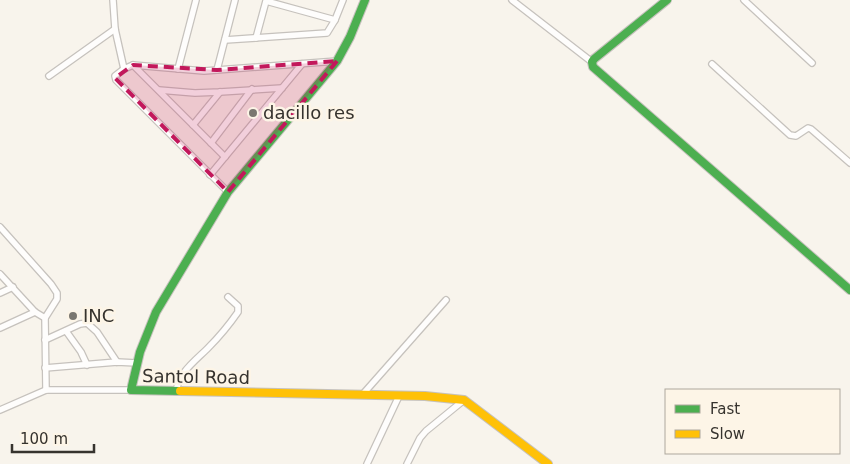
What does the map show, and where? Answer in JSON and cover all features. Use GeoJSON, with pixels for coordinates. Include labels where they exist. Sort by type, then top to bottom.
{"type":"FeatureCollection","features":[{"type":"Feature","properties":{"kind":"street"},"geometry":{"type":"LineString","coordinates":[[113,0],[115,29],[124,69]]}},
{"type":"Feature","properties":{"kind":"street"},"geometry":{"type":"LineString","coordinates":[[178,69],[196,0]]}},
{"type":"Feature","properties":{"kind":"street"},"geometry":{"type":"LineString","coordinates":[[217,70],[235,0]]}},
{"type":"Feature","properties":{"kind":"street"},"geometry":{"type":"LineString","coordinates":[[225,40],[322,35],[327,33],[335,20],[343,0]]}},
{"type":"Feature","properties":{"kind":"street","name":"Santol Road"},"geometry":{"type":"LineString","coordinates":[[365,0],[350,37],[337,61],[228,192],[156,312],[137,363],[131,390],[363,394],[442,397],[464,400]]}},
{"type":"Feature","properties":{"kind":"street"},"geometry":{"type":"LineString","coordinates":[[512,0],[592,62],[596,71],[657,121],[850,290]]}},
{"type":"Feature","properties":{"kind":"street"},"geometry":{"type":"LineString","coordinates":[[592,62],[667,0]]}},
{"type":"Feature","properties":{"kind":"street"},"geometry":{"type":"LineString","coordinates":[[744,0],[812,63]]}},
{"type":"Feature","properties":{"kind":"street"},"geometry":{"type":"LineString","coordinates":[[256,38],[266,1],[335,20]]}},
{"type":"Feature","properties":{"kind":"street"},"geometry":{"type":"LineString","coordinates":[[49,76],[115,29]]}},
{"type":"Feature","properties":{"kind":"street"},"geometry":{"type":"LineString","coordinates":[[228,192],[116,80],[115,76],[133,65],[217,70],[337,61]]}},
{"type":"Feature","properties":{"kind":"street"},"geometry":{"type":"LineString","coordinates":[[210,175],[302,64]]}},
{"type":"Feature","properties":{"kind":"street"},"geometry":{"type":"LineString","coordinates":[[712,64],[790,135],[796,136],[808,128],[811,129],[850,163]]}},
{"type":"Feature","properties":{"kind":"street"},"geometry":{"type":"LineString","coordinates":[[133,65],[225,157]]}},
{"type":"Feature","properties":{"kind":"street"},"geometry":{"type":"LineString","coordinates":[[159,90],[195,93],[282,88]]}},
{"type":"Feature","properties":{"kind":"street"},"geometry":{"type":"LineString","coordinates":[[210,143],[252,89]]}},
{"type":"Feature","properties":{"kind":"street"},"geometry":{"type":"LineString","coordinates":[[193,126],[220,92]]}},
{"type":"Feature","properties":{"kind":"street"},"geometry":{"type":"LineString","coordinates":[[0,227],[57,293],[56,302],[45,318],[46,390]]}},
{"type":"Feature","properties":{"kind":"street"},"geometry":{"type":"LineString","coordinates":[[0,274],[35,312],[45,318]]}},
{"type":"Feature","properties":{"kind":"street"},"geometry":{"type":"LineString","coordinates":[[0,294],[13,287]]}},
{"type":"Feature","properties":{"kind":"street"},"geometry":{"type":"LineString","coordinates":[[176,392],[183,372],[212,344],[238,312],[238,306],[228,297]]}},
{"type":"Feature","properties":{"kind":"street"},"geometry":{"type":"LineString","coordinates":[[363,394],[446,300]]}},
{"type":"Feature","properties":{"kind":"street"},"geometry":{"type":"LineString","coordinates":[[0,328],[35,312]]}},
{"type":"Feature","properties":{"kind":"street"},"geometry":{"type":"LineString","coordinates":[[45,340],[84,323],[89,324],[97,332],[117,362]]}},
{"type":"Feature","properties":{"kind":"street"},"geometry":{"type":"LineString","coordinates":[[66,331],[81,352],[87,366]]}},
{"type":"Feature","properties":{"kind":"street"},"geometry":{"type":"LineString","coordinates":[[46,368],[117,362],[137,363]]}},
{"type":"Feature","properties":{"kind":"street"},"geometry":{"type":"LineString","coordinates":[[0,410],[46,390],[131,390]]}},
{"type":"Feature","properties":{"kind":"street"},"geometry":{"type":"LineString","coordinates":[[367,464],[399,396]]}},
{"type":"Feature","properties":{"kind":"street"},"geometry":{"type":"LineString","coordinates":[[407,464],[420,438],[426,431],[464,400],[548,464]]}},
{"type":"Feature","properties":{"kind":"highlighted area"},"geometry":{"type":"Polygon","coordinates":[[[337,61],[228,192],[115,78],[133,65],[217,70],[337,61]]]}},
{"type":"Feature","properties":{"kind":"traffic: fast"},"geometry":{"type":"LineString","coordinates":[[180,391],[131,390],[140,352],[156,312],[228,192],[337,61],[350,37],[365,0]]}},
{"type":"Feature","properties":{"kind":"traffic: fast"},"geometry":{"type":"LineString","coordinates":[[667,0],[594,59],[592,62],[593,67],[850,290]]}},
{"type":"Feature","properties":{"kind":"traffic: slow"},"geometry":{"type":"LineString","coordinates":[[180,391],[425,396],[464,400],[548,464]]}},
{"type":"Feature","properties":{"kind":"place","name":"dacillo res"},"geometry":{"type":"Point","coordinates":[253,113]}},
{"type":"Feature","properties":{"kind":"place","name":"INC"},"geometry":{"type":"Point","coordinates":[73,316]}}]}
